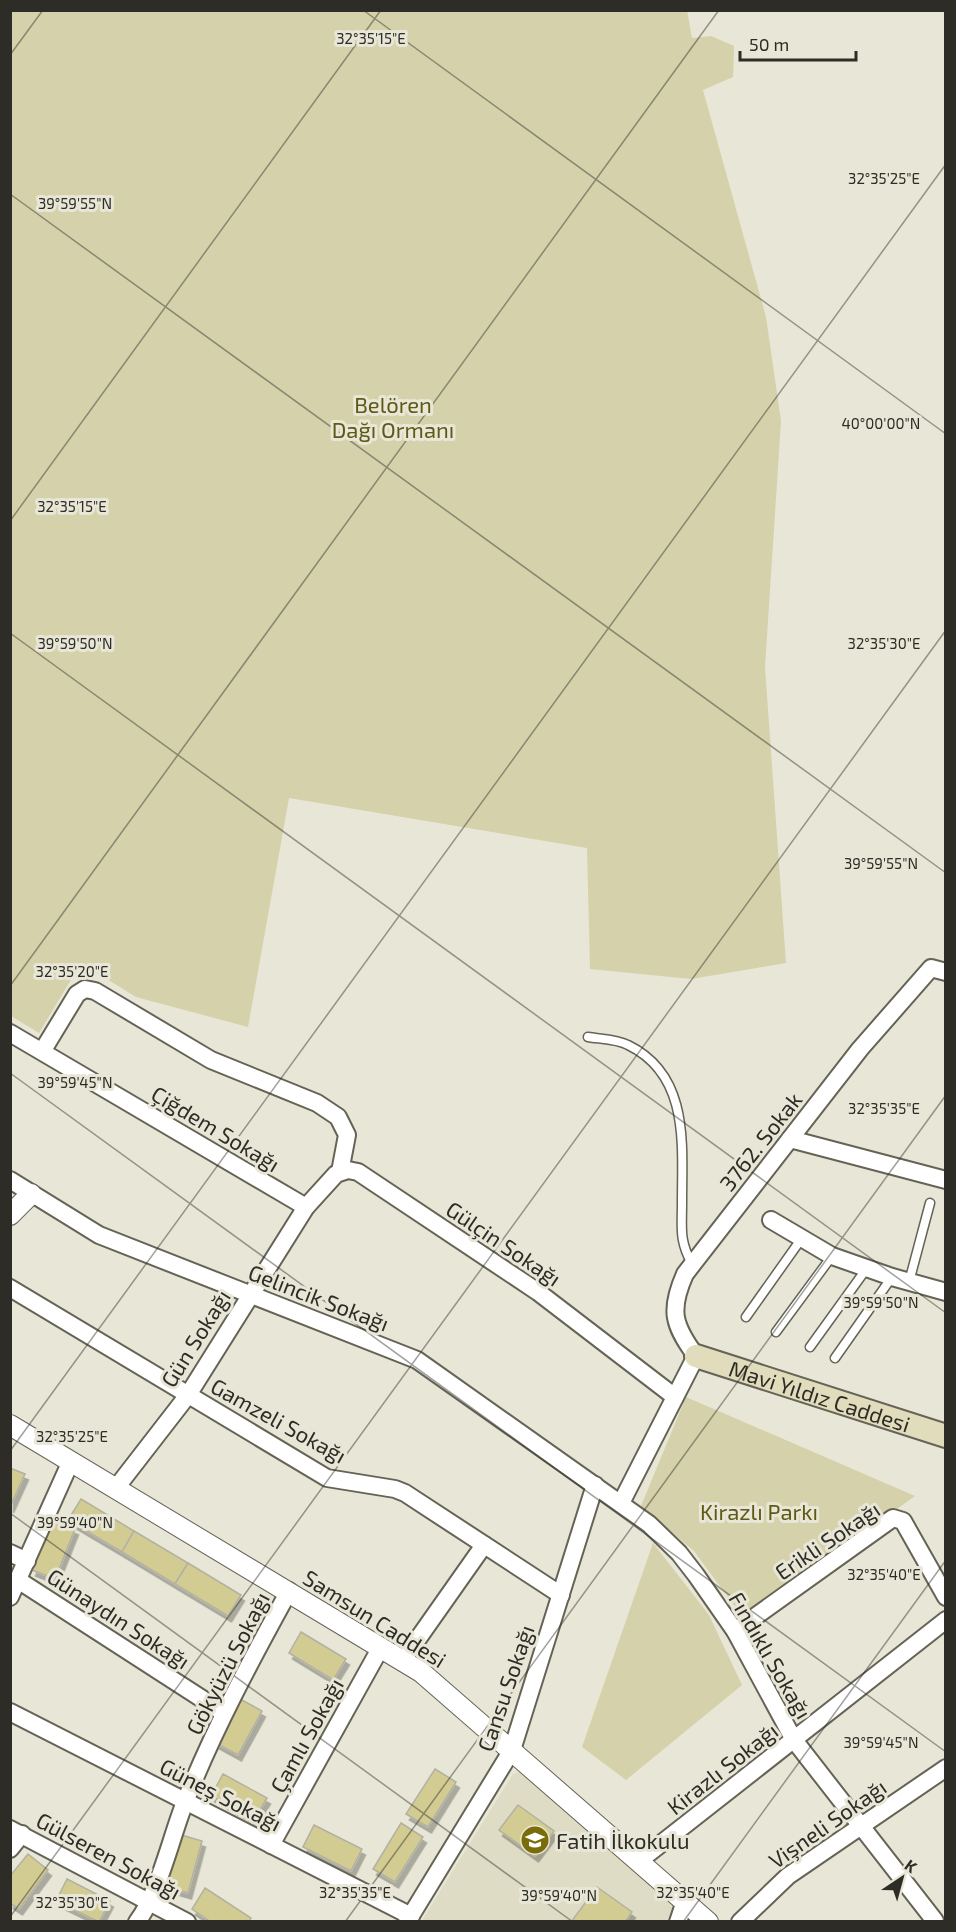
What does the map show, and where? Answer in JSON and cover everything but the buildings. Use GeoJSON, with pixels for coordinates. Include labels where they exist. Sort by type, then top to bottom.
{"type":"FeatureCollection","features":[{"type":"Feature","properties":{"kind":"main road","name":"Mavi Yıldız Caddesi"},"geometry":{"type":"LineString","coordinates":[[696,1356],[945,1436]]}},
{"type":"Feature","properties":{"kind":"street","name":"3762. Sokak"},"geometry":{"type":"LineString","coordinates":[[696,1356],[681,1335],[674,1315],[675,1294],[692,1264],[860,1049],[938,970]]}},
{"type":"Feature","properties":{"kind":"street"},"geometry":{"type":"LineString","coordinates":[[43,1050],[77,994],[85,989],[95,991],[211,1060],[317,1103],[338,1117],[347,1135],[340,1172],[306,1207]]}},
{"type":"Feature","properties":{"kind":"street","name":"Çiğdem Sokağı"},"geometry":{"type":"LineString","coordinates":[[10,1033],[43,1050],[306,1207]]}},
{"type":"Feature","properties":{"kind":"street"},"geometry":{"type":"LineString","coordinates":[[790,1139],[945,1180]]}},
{"type":"Feature","properties":{"kind":"street","name":"Gülçin Sokağı"},"geometry":{"type":"LineString","coordinates":[[340,1172],[348,1170],[358,1172],[518,1278],[675,1397]]}},
{"type":"Feature","properties":{"kind":"street","name":"Gelincik Sokağı"},"geometry":{"type":"LineString","coordinates":[[10,1180],[99,1235],[417,1360],[595,1485]]}},
{"type":"Feature","properties":{"kind":"street"},"geometry":{"type":"LineString","coordinates":[[10,1215],[31,1194]]}},
{"type":"Feature","properties":{"kind":"street","name":"Gün Sokağı"},"geometry":{"type":"LineString","coordinates":[[116,1488],[188,1395],[249,1294],[306,1207]]}},
{"type":"Feature","properties":{"kind":"street"},"geometry":{"type":"LineString","coordinates":[[771,1220],[832,1256],[945,1292]]}},
{"type":"Feature","properties":{"kind":"street","name":"Gamzeli Sokağı"},"geometry":{"type":"LineString","coordinates":[[10,1288],[327,1478],[400,1490],[561,1595]]}},
{"type":"Feature","properties":{"kind":"street"},"geometry":{"type":"LineString","coordinates":[[621,1503],[696,1356]]}},
{"type":"Feature","properties":{"kind":"street","name":"Samsun Caddesi"},"geometry":{"type":"LineString","coordinates":[[10,1425],[403,1660],[438,1685],[708,1922]]}},
{"type":"Feature","properties":{"kind":"street"},"geometry":{"type":"LineString","coordinates":[[10,1597],[71,1461]]}},
{"type":"Feature","properties":{"kind":"street","name":"Fındıklı Sokağı"},"geometry":{"type":"LineString","coordinates":[[595,1485],[649,1524],[679,1553],[735,1631],[794,1740],[935,1921]]}},
{"type":"Feature","properties":{"kind":"street","name":"Cansu Sokağı"},"geometry":{"type":"LineString","coordinates":[[409,1919],[512,1750],[595,1485]]}},
{"type":"Feature","properties":{"kind":"street","name":"Erikli Sokağı"},"geometry":{"type":"LineString","coordinates":[[735,1631],[894,1518],[903,1521],[945,1597]]}},
{"type":"Feature","properties":{"kind":"street"},"geometry":{"type":"LineString","coordinates":[[403,1660],[484,1545]]}},
{"type":"Feature","properties":{"kind":"street","name":"Günaydın Sokağı"},"geometry":{"type":"LineString","coordinates":[[10,1553],[27,1561]]}},
{"type":"Feature","properties":{"kind":"street","name":"Günaydın Sokağı"},"geometry":{"type":"LineString","coordinates":[[18,1580],[224,1713]]}},
{"type":"Feature","properties":{"kind":"street","name":"Gökyüzü Sokağı"},"geometry":{"type":"LineString","coordinates":[[137,1922],[148,1901],[185,1801],[224,1713],[289,1591]]}},
{"type":"Feature","properties":{"kind":"street","name":"Kirazlı Sokağı"},"geometry":{"type":"LineString","coordinates":[[639,1861],[945,1620]]}},
{"type":"Feature","properties":{"kind":"street","name":"Çamlı Sokağı"},"geometry":{"type":"LineString","coordinates":[[271,1845],[381,1647]]}},
{"type":"Feature","properties":{"kind":"street","name":"Güneş Sokağı"},"geometry":{"type":"LineString","coordinates":[[10,1712],[271,1845],[409,1919]]}},
{"type":"Feature","properties":{"kind":"street","name":"Vişneli Sokağı"},"geometry":{"type":"LineString","coordinates":[[740,1922],[788,1876],[945,1768]]}},
{"type":"Feature","properties":{"kind":"street"},"geometry":{"type":"LineString","coordinates":[[10,1849],[16,1831]]}},
{"type":"Feature","properties":{"kind":"street","name":"Gülseren Sokağı"},"geometry":{"type":"LineString","coordinates":[[16,1831],[187,1922]]}},
{"type":"Feature","properties":{"kind":"street"},"geometry":{"type":"LineString","coordinates":[[678,1922],[685,1901]]}},
{"type":"Feature","properties":{"kind":"street"},"geometry":{"type":"LineString","coordinates":[[935,1921],[945,1913]]}},
{"type":"Feature","properties":{"kind":"lane"},"geometry":{"type":"LineString","coordinates":[[588,1037],[627,1044],[647,1057],[665,1077],[676,1099],[682,1129],[682,1246],[692,1264]]}},
{"type":"Feature","properties":{"kind":"lane"},"geometry":{"type":"LineString","coordinates":[[909,1282],[930,1203]]}},
{"type":"Feature","properties":{"kind":"lane"},"geometry":{"type":"LineString","coordinates":[[746,1317],[802,1238]]}},
{"type":"Feature","properties":{"kind":"lane"},"geometry":{"type":"LineString","coordinates":[[776,1332],[832,1256]]}},
{"type":"Feature","properties":{"kind":"lane"},"geometry":{"type":"LineString","coordinates":[[810,1347],[867,1268]]}},
{"type":"Feature","properties":{"kind":"lane"},"geometry":{"type":"LineString","coordinates":[[835,1358],[892,1277]]}},
{"type":"Feature","properties":{"kind":"shaded area","name":"Fatih İlkokulu"},"geometry":{"type":"Polygon","coordinates":[[[519,1772],[674,1906],[668,1921],[421,1922],[513,1774],[519,1772]]]}},
{"type":"Feature","properties":{"kind":"green space","name":"Belören Dağı Ormanı"},"geometry":{"type":"Polygon","coordinates":[[[687,10],[692,38],[711,36],[734,46],[733,77],[703,90],[766,317],[781,421],[765,667],[786,963],[691,979],[590,969],[587,848],[289,798],[248,1027],[136,997],[81,963],[39,1033],[11,1016],[11,11],[687,10]]]}},
{"type":"Feature","properties":{"kind":"green space","name":"Kirazlı Parkı"},"geometry":{"type":"Polygon","coordinates":[[[686,1397],[915,1496],[744,1619],[694,1551],[641,1506],[686,1397]]]}},
{"type":"Feature","properties":{"kind":"green space","name":"Kirazlı Parkı"},"geometry":{"type":"Polygon","coordinates":[[[653,1543],[709,1615],[742,1685],[626,1780],[582,1747],[653,1543]]]}},
{"type":"Feature","properties":{"kind":"place","name":"Fatih İlkokulu"},"geometry":{"type":"Point","coordinates":[535,1840]}}]}
